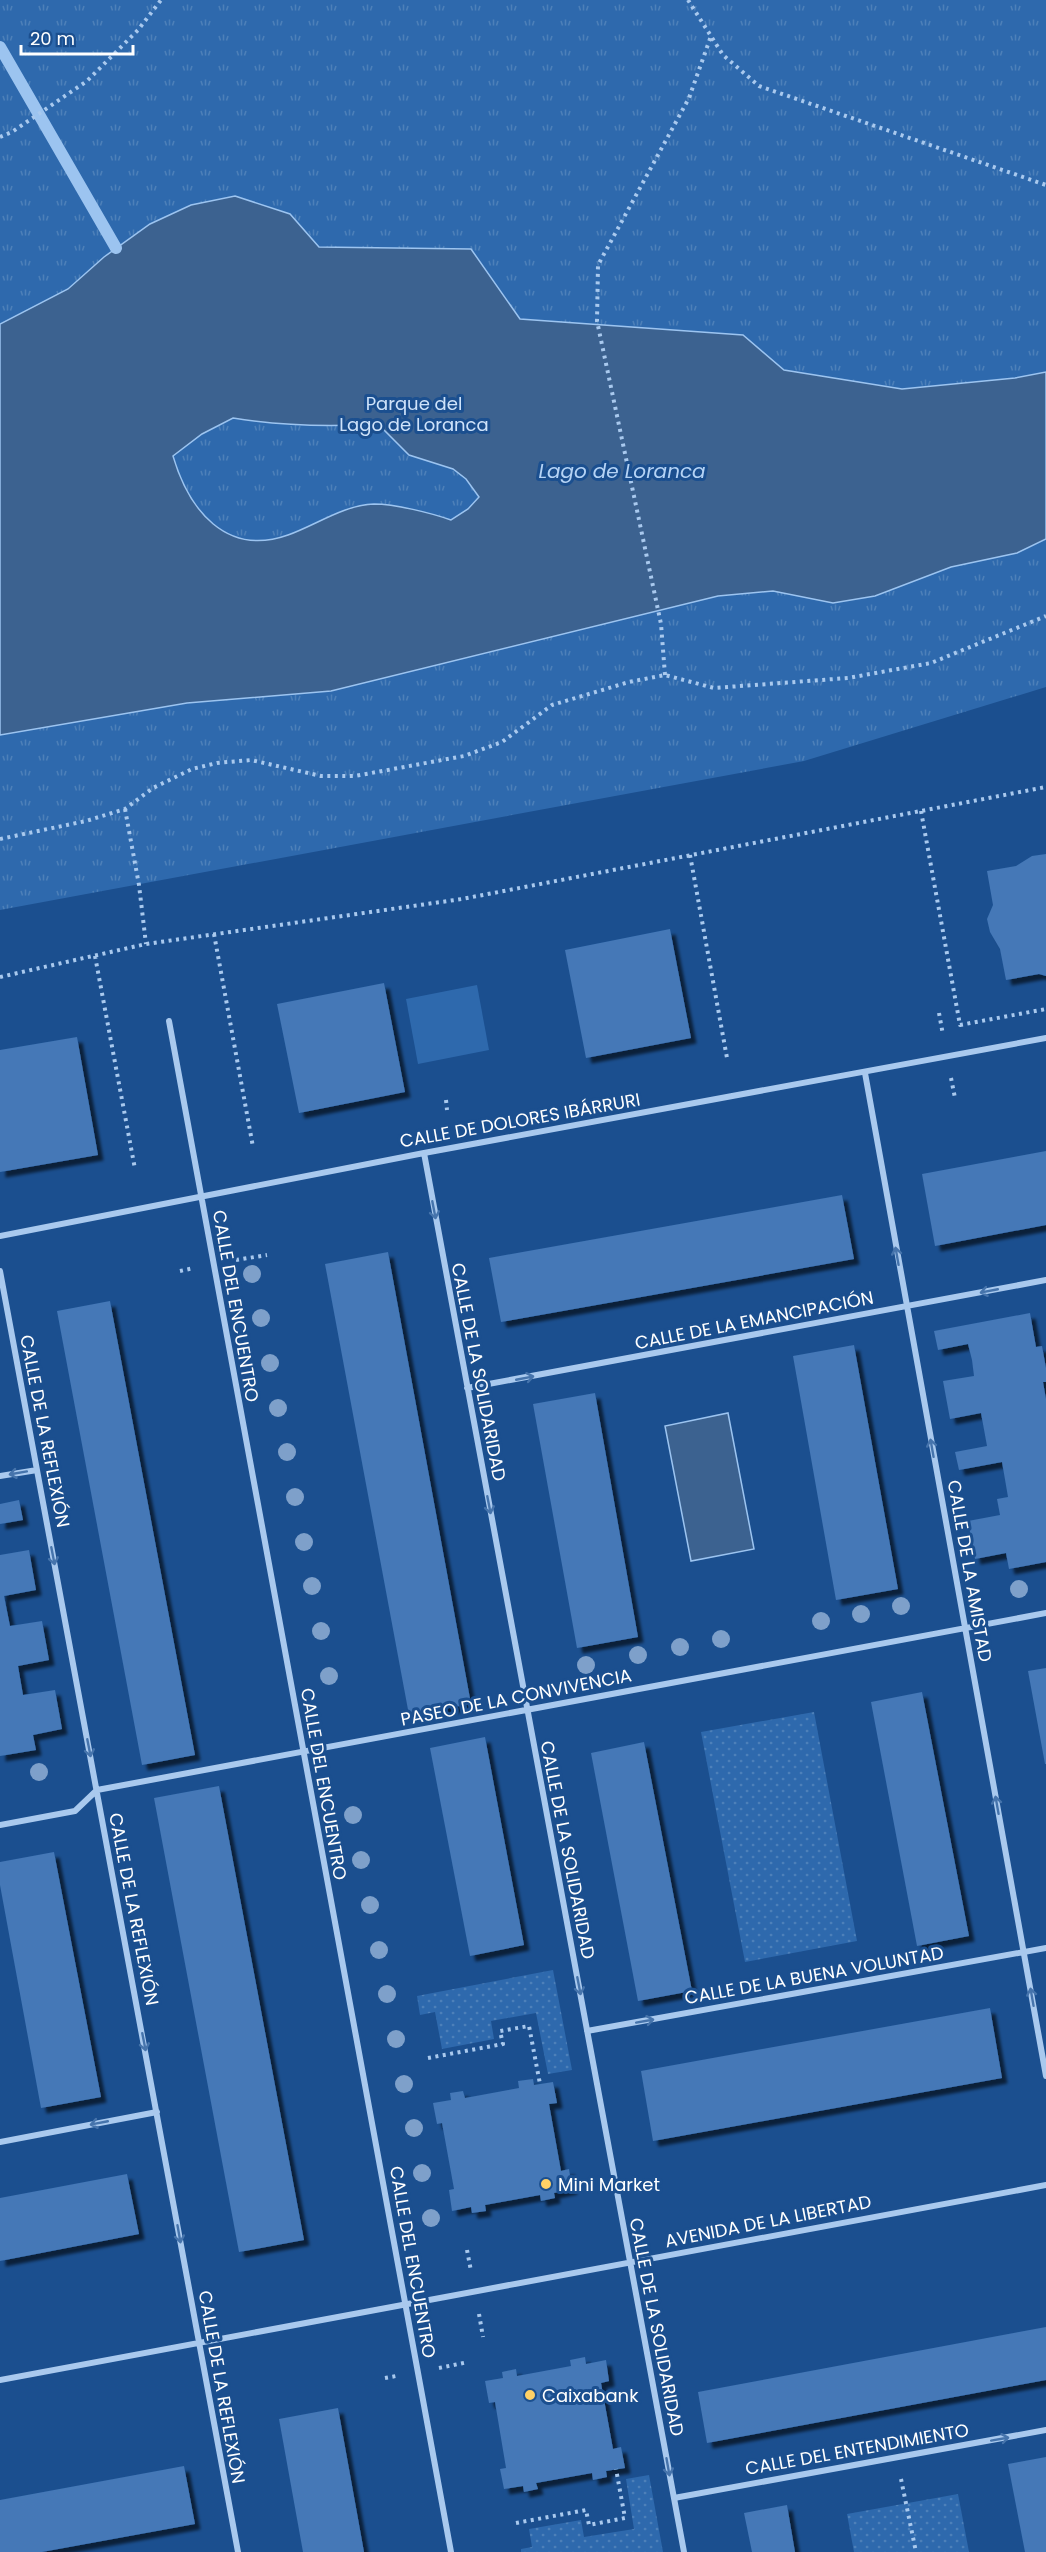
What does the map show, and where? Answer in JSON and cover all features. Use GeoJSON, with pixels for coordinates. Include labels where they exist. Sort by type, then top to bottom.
{"type":"FeatureCollection","features":[{"type":"Feature","properties":{"kind":"street","name":"CALLE DEL ENCUENTRO"},"geometry":{"type":"LineString","coordinates":[[169,1021],[451,2552]]}},
{"type":"Feature","properties":{"kind":"street","name":"CALLE DE DOLORES IBÁRRURI"},"geometry":{"type":"LineString","coordinates":[[0,1236],[424,1153],[1046,1038]]}},
{"type":"Feature","properties":{"kind":"street","name":"CALLE DE LA AMISTAD"},"geometry":{"type":"LineString","coordinates":[[865,1073],[1046,2076]]}},
{"type":"Feature","properties":{"kind":"street","name":"CALLE DE LA SOLIDARIDAD"},"geometry":{"type":"LineString","coordinates":[[424,1153],[684,2552]]}},
{"type":"Feature","properties":{"kind":"street","name":"CALLE DE LA REFLEXIÓN"},"geometry":{"type":"LineString","coordinates":[[0,1271],[238,2552]]}},
{"type":"Feature","properties":{"kind":"street","name":"CALLE DE LA EMANCIPACIÓN"},"geometry":{"type":"LineString","coordinates":[[467,1388],[1046,1280]]}},
{"type":"Feature","properties":{"kind":"street"},"geometry":{"type":"LineString","coordinates":[[0,1476],[37,1470]]}},
{"type":"Feature","properties":{"kind":"street","name":"PASEO DE LA CONVIVENCIA"},"geometry":{"type":"LineString","coordinates":[[97,1790],[1046,1613]]}},
{"type":"Feature","properties":{"kind":"street"},"geometry":{"type":"LineString","coordinates":[[0,1826],[75,1811],[97,1790]]}},
{"type":"Feature","properties":{"kind":"street","name":"CALLE DE LA BUENA VOLUNTAD"},"geometry":{"type":"LineString","coordinates":[[587,2031],[1046,1948]]}},
{"type":"Feature","properties":{"kind":"street"},"geometry":{"type":"LineString","coordinates":[[0,2142],[157,2112]]}},
{"type":"Feature","properties":{"kind":"street","name":"AVENIDA DE LA LIBERTAD"},"geometry":{"type":"LineString","coordinates":[[0,2380],[1046,2185]]}},
{"type":"Feature","properties":{"kind":"street","name":"CALLE DEL ENTENDIMIENTO"},"geometry":{"type":"LineString","coordinates":[[674,2498],[1046,2430]]}},
{"type":"Feature","properties":{"kind":"path"},"geometry":{"type":"LineString","coordinates":[[0,137],[30,120],[87,81],[138,30],[161,0]]}},
{"type":"Feature","properties":{"kind":"path"},"geometry":{"type":"LineString","coordinates":[[688,0],[723,55],[759,86],[1046,185]]}},
{"type":"Feature","properties":{"kind":"path"},"geometry":{"type":"LineString","coordinates":[[665,675],[661,624],[597,321],[598,265],[689,98],[711,36]]}},
{"type":"Feature","properties":{"kind":"path"},"geometry":{"type":"LineString","coordinates":[[0,838],[86,821],[125,809],[153,788],[192,769],[217,763],[251,760],[321,777],[356,776],[464,756],[502,742],[552,705],[629,682],[665,675],[714,688],[848,678],[931,663],[1046,616]]}},
{"type":"Feature","properties":{"kind":"path"},"geometry":{"type":"LineString","coordinates":[[0,977],[146,944],[462,899],[1046,787]]}},
{"type":"Feature","properties":{"kind":"path"},"geometry":{"type":"LineString","coordinates":[[125,809],[139,885],[146,944]]}},
{"type":"Feature","properties":{"kind":"path"},"geometry":{"type":"LineString","coordinates":[[921,811],[960,1025],[1046,1009]]}},
{"type":"Feature","properties":{"kind":"path"},"geometry":{"type":"LineString","coordinates":[[690,855],[727,1058]]}},
{"type":"Feature","properties":{"kind":"path"},"geometry":{"type":"LineString","coordinates":[[214,934],[253,1147]]}},
{"type":"Feature","properties":{"kind":"path"},"geometry":{"type":"LineString","coordinates":[[95,956],[135,1169]]}},
{"type":"Feature","properties":{"kind":"path"},"geometry":{"type":"LineString","coordinates":[[446,1100],[447,1110]]}},
{"type":"Feature","properties":{"kind":"path"},"geometry":{"type":"LineString","coordinates":[[428,2058],[503,2044],[500,2031],[530,2026],[540,2084]]}},
{"type":"Feature","properties":{"kind":"path"},"geometry":{"type":"LineString","coordinates":[[897,2457],[916,2552]]}},
{"type":"Feature","properties":{"kind":"path"},"geometry":{"type":"LineString","coordinates":[[516,2523],[586,2510],[589,2525],[625,2518],[616,2469]]}},
{"type":"Feature","properties":{"kind":"green space","name":"Parque del Lago de Loranca"},"geometry":{"type":"Polygon","coordinates":[[[0,0],[1046,0],[1046,687],[804,761],[0,910],[0,0]]]}},
{"type":"Feature","properties":{"kind":"green space"},"geometry":{"type":"Polygon","coordinates":[[[477,985],[489,1050],[418,1064],[406,999],[477,985]]]}},
{"type":"Feature","properties":{"kind":"green space"},"geometry":{"type":"Polygon","coordinates":[[[814,1712],[857,1941],[745,1962],[701,1732],[814,1712]]]}},
{"type":"Feature","properties":{"kind":"green space"},"geometry":{"type":"Polygon","coordinates":[[[553,1970],[572,2070],[548,2074],[536,2013],[491,2021],[494,2039],[442,2049],[435,2012],[420,2015],[417,1996],[553,1970]]]}},
{"type":"Feature","properties":{"kind":"green space"},"geometry":{"type":"Polygon","coordinates":[[[649,2475],[663,2552],[521,2552],[521,2549],[532,2547],[529,2529],[581,2520],[584,2537],[634,2529],[626,2479],[649,2475]]]}},
{"type":"Feature","properties":{"kind":"green space"},"geometry":{"type":"Polygon","coordinates":[[[958,2494],[969,2552],[854,2552],[847,2514],[958,2494]]]}},
{"type":"Feature","properties":{"kind":"water","name":"Lago de Loranca"},"geometry":{"type":"Polygon","coordinates":[[[235,196],[290,214],[319,247],[471,249],[520,319],[743,335],[784,370],[902,389],[1015,378],[1046,372],[1046,539],[1017,553],[951,567],[875,596],[833,603],[773,591],[718,596],[331,691],[187,703],[0,735],[0,324],[68,289],[104,257],[150,224],[191,205],[235,196]],[[233,418],[202,434],[173,456],[180,476],[200,511],[213,524],[229,534],[246,540],[266,540],[288,535],[330,516],[363,505],[374,504],[413,509],[451,520],[468,509],[479,497],[466,479],[453,469],[409,455],[378,424],[305,425],[233,418]]]}},
{"type":"Feature","properties":{"kind":"water"},"geometry":{"type":"Polygon","coordinates":[[[728,1413],[754,1549],[691,1561],[665,1426],[728,1413]]]}},
{"type":"Feature","properties":{"kind":"building"},"geometry":{"type":"Polygon","coordinates":[[[1046,854],[1046,976],[1039,974],[1006,980],[1000,949],[990,932],[987,919],[993,905],[987,871],[1016,866],[1032,856],[1046,854]]]}},
{"type":"Feature","properties":{"kind":"building"},"geometry":{"type":"Polygon","coordinates":[[[670,929],[691,1038],[586,1058],[565,950],[670,929]]]}},
{"type":"Feature","properties":{"kind":"building"},"geometry":{"type":"Polygon","coordinates":[[[384,983],[405,1092],[299,1113],[277,1004],[384,983]]]}},
{"type":"Feature","properties":{"kind":"building"},"geometry":{"type":"Polygon","coordinates":[[[77,1037],[98,1155],[0,1172],[0,1050],[77,1037]]]}},
{"type":"Feature","properties":{"kind":"building"},"geometry":{"type":"Polygon","coordinates":[[[1046,1151],[1046,1225],[935,1246],[922,1174],[1046,1151]]]}},
{"type":"Feature","properties":{"kind":"building"},"geometry":{"type":"Polygon","coordinates":[[[842,1195],[854,1259],[501,1322],[489,1258],[842,1195]]]}},
{"type":"Feature","properties":{"kind":"building"},"geometry":{"type":"Polygon","coordinates":[[[388,1252],[471,1704],[409,1715],[325,1264],[388,1252]]]}},
{"type":"Feature","properties":{"kind":"building"},"geometry":{"type":"Polygon","coordinates":[[[110,1301],[195,1755],[142,1765],[57,1311],[110,1301]]]}},
{"type":"Feature","properties":{"kind":"building"},"geometry":{"type":"Polygon","coordinates":[[[1030,1313],[1036,1347],[1042,1346],[1046,1368],[1046,1382],[1043,1382],[1046,1399],[1046,1562],[1009,1569],[1006,1553],[975,1559],[968,1521],[1000,1515],[997,1499],[1008,1497],[1002,1462],[959,1470],[955,1452],[987,1446],[981,1413],[950,1419],[943,1381],[974,1376],[972,1360],[968,1344],[938,1350],[934,1331],[1030,1313]]]}},
{"type":"Feature","properties":{"kind":"building"},"geometry":{"type":"Polygon","coordinates":[[[854,1345],[898,1589],[836,1600],[793,1356],[854,1345]]]}},
{"type":"Feature","properties":{"kind":"building"},"geometry":{"type":"Polygon","coordinates":[[[595,1393],[638,1637],[577,1648],[533,1404],[595,1393]]]}},
{"type":"Feature","properties":{"kind":"building"},"geometry":{"type":"Polygon","coordinates":[[[19,1500],[23,1520],[0,1524],[0,1504],[19,1500]]]}},
{"type":"Feature","properties":{"kind":"building"},"geometry":{"type":"Polygon","coordinates":[[[29,1550],[36,1590],[4,1596],[10,1626],[42,1621],[49,1660],[18,1666],[23,1695],[55,1690],[62,1729],[33,1735],[36,1750],[0,1756],[0,1555],[29,1550]]]}},
{"type":"Feature","properties":{"kind":"building"},"geometry":{"type":"Polygon","coordinates":[[[1046,1668],[1046,1764],[1045,1764],[1028,1671],[1046,1668]]]}},
{"type":"Feature","properties":{"kind":"building"},"geometry":{"type":"Polygon","coordinates":[[[922,1692],[969,1936],[917,1946],[871,1702],[922,1692]]]}},
{"type":"Feature","properties":{"kind":"building"},"geometry":{"type":"Polygon","coordinates":[[[485,1737],[524,1945],[470,1956],[430,1748],[485,1737]]]}},
{"type":"Feature","properties":{"kind":"building"},"geometry":{"type":"Polygon","coordinates":[[[644,1742],[692,1991],[638,2001],[591,1753],[644,1742]]]}},
{"type":"Feature","properties":{"kind":"building"},"geometry":{"type":"Polygon","coordinates":[[[219,1786],[304,2240],[239,2252],[154,1798],[219,1786]]]}},
{"type":"Feature","properties":{"kind":"building"},"geometry":{"type":"Polygon","coordinates":[[[54,1852],[101,2097],[41,2108],[0,1885],[0,1862],[54,1852]]]}},
{"type":"Feature","properties":{"kind":"building"},"geometry":{"type":"Polygon","coordinates":[[[990,2008],[1002,2078],[653,2141],[641,2071],[990,2008]]]}},
{"type":"Feature","properties":{"kind":"building"},"geometry":{"type":"Polygon","coordinates":[[[533,2079],[534,2085],[553,2082],[557,2103],[549,2104],[561,2171],[569,2169],[572,2189],[554,2193],[555,2198],[541,2201],[540,2195],[485,2205],[486,2211],[472,2213],[471,2207],[452,2211],[449,2190],[454,2189],[442,2123],[437,2124],[433,2103],[451,2100],[450,2093],[463,2091],[465,2098],[519,2088],[518,2081],[533,2079]]]}},
{"type":"Feature","properties":{"kind":"building"},"geometry":{"type":"Polygon","coordinates":[[[127,2174],[139,2234],[0,2261],[0,2198],[127,2174]]]}},
{"type":"Feature","properties":{"kind":"building"},"geometry":{"type":"Polygon","coordinates":[[[1046,2327],[1046,2380],[707,2443],[698,2392],[1046,2327]]]}},
{"type":"Feature","properties":{"kind":"building"},"geometry":{"type":"Polygon","coordinates":[[[585,2357],[586,2364],[606,2360],[609,2381],[601,2383],[613,2449],[621,2447],[625,2468],[606,2471],[607,2477],[593,2480],[592,2473],[536,2483],[538,2489],[524,2492],[523,2486],[504,2489],[500,2469],[506,2468],[495,2402],[489,2403],[485,2381],[503,2378],[502,2372],[516,2369],[517,2376],[571,2366],[570,2360],[585,2357]]]}},
{"type":"Feature","properties":{"kind":"building"},"geometry":{"type":"Polygon","coordinates":[[[338,2408],[364,2552],[303,2552],[279,2419],[338,2408]]]}},
{"type":"Feature","properties":{"kind":"building"},"geometry":{"type":"Polygon","coordinates":[[[1046,2457],[1046,2552],[1025,2552],[1008,2464],[1046,2457]]]}},
{"type":"Feature","properties":{"kind":"building"},"geometry":{"type":"Polygon","coordinates":[[[184,2466],[195,2524],[42,2552],[0,2552],[0,2500],[184,2466]]]}},
{"type":"Feature","properties":{"kind":"building"},"geometry":{"type":"Polygon","coordinates":[[[787,2505],[795,2552],[752,2552],[744,2513],[787,2505]]]}},
{"type":"Feature","properties":{"kind":"waterway"},"geometry":{"type":"LineString","coordinates":[[0,47],[116,248]]}},
{"type":"Feature","properties":{"kind":"place","name":"Mini Market"},"geometry":{"type":"Point","coordinates":[546,2184]}},
{"type":"Feature","properties":{"kind":"place","name":"Caixabank"},"geometry":{"type":"Point","coordinates":[530,2395]}}]}
